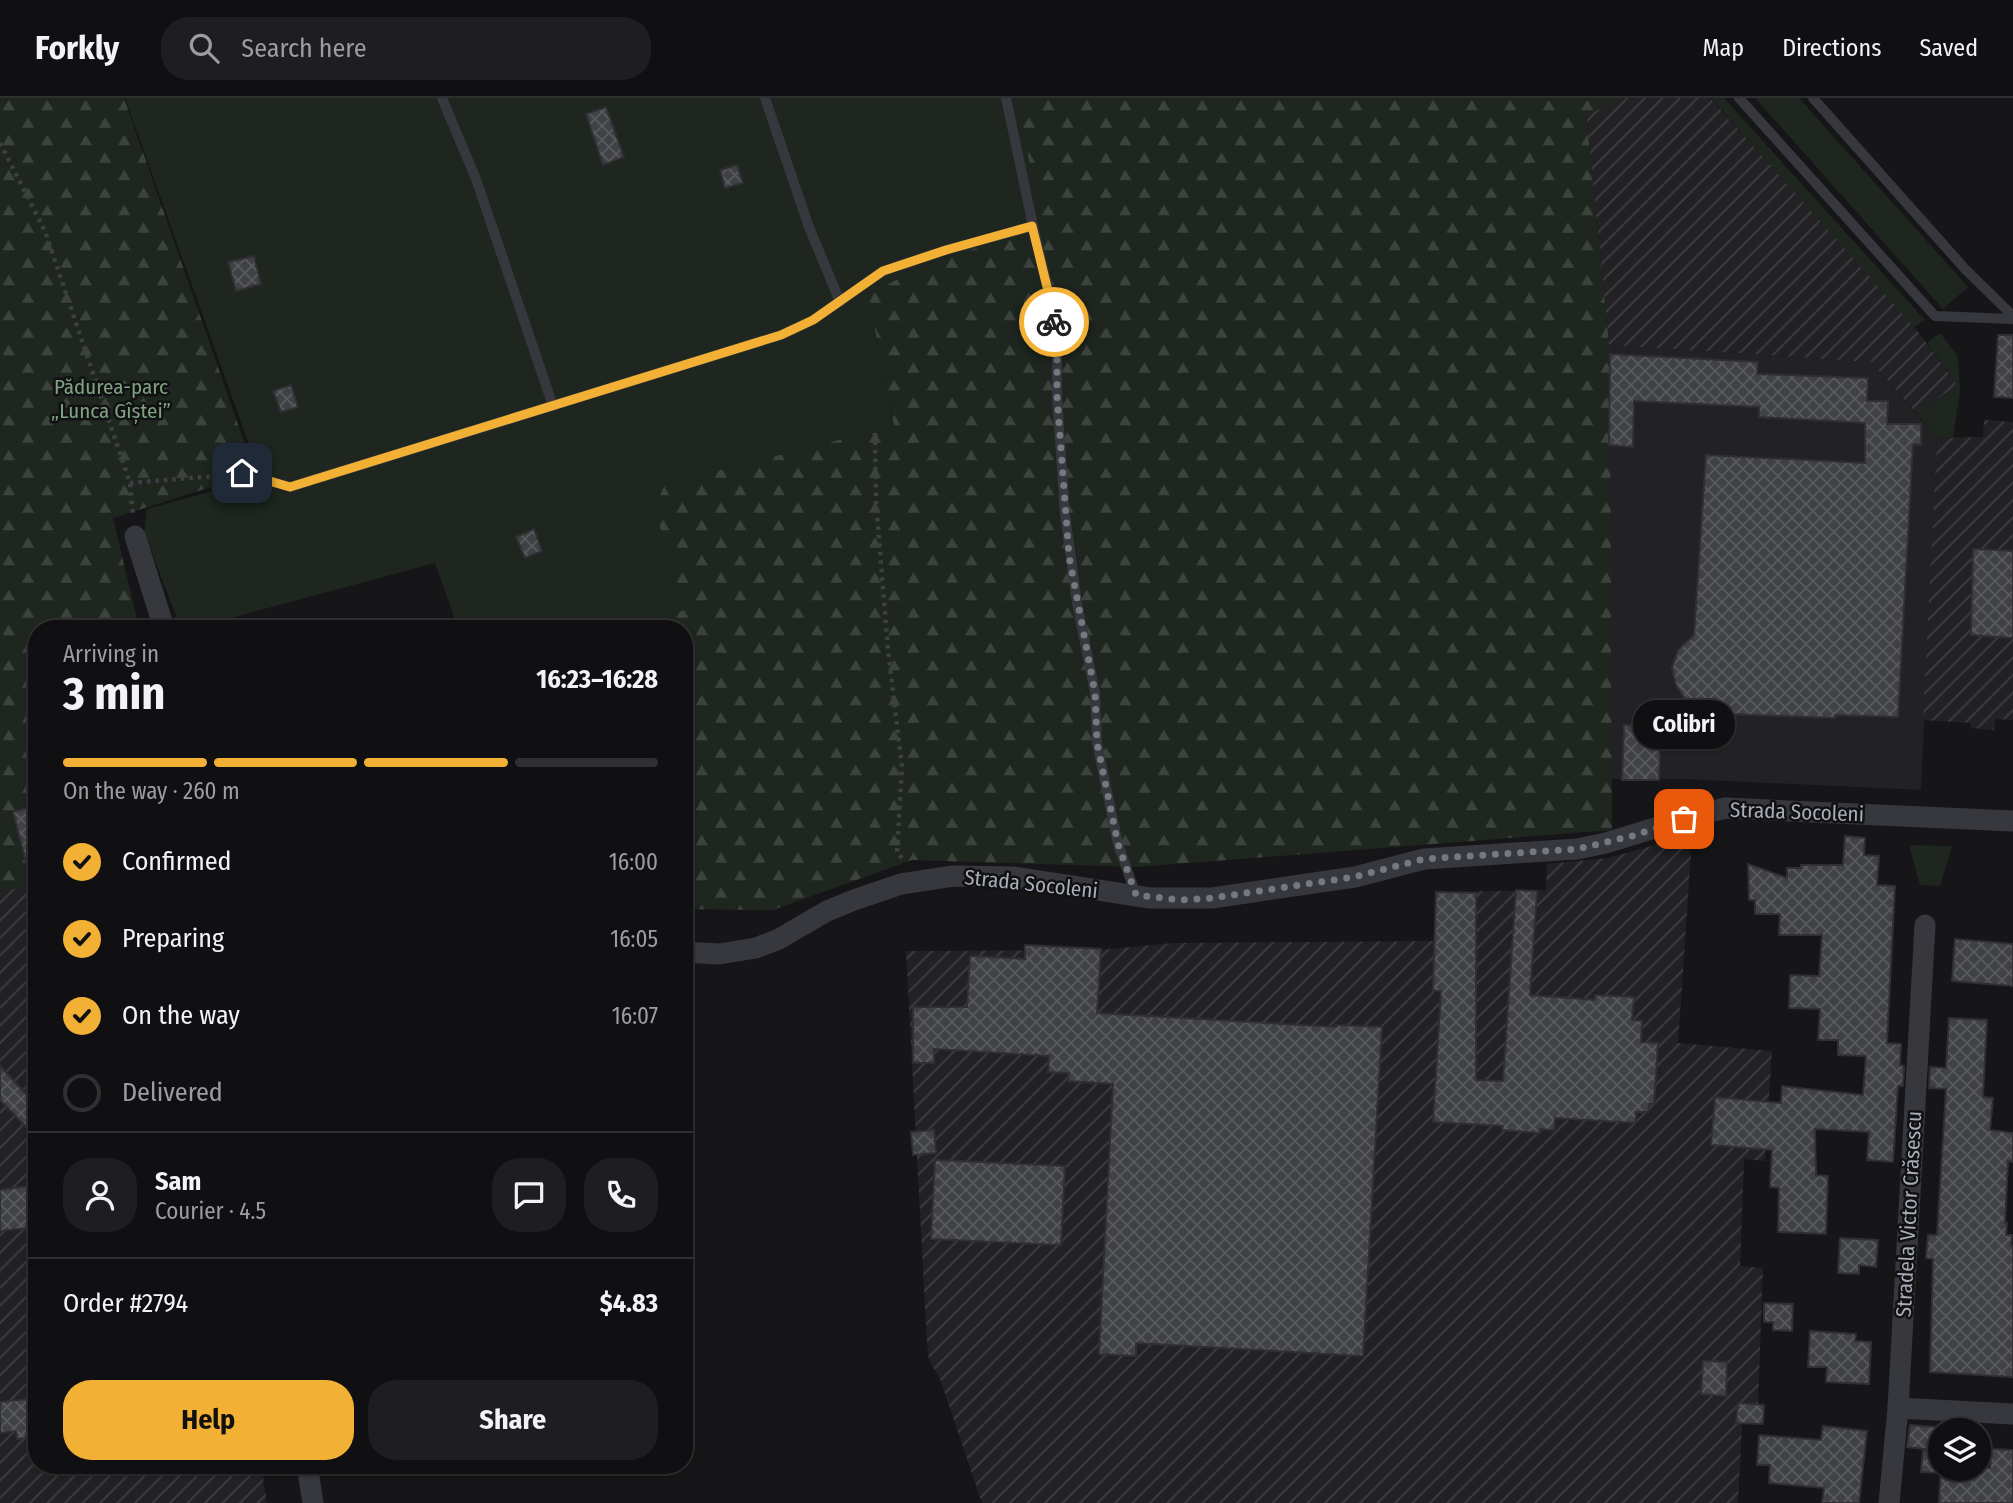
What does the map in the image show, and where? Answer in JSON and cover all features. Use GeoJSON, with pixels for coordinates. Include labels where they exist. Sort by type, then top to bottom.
{"type":"FeatureCollection","features":[{"type":"Feature","properties":{"kind":"street"},"geometry":{"type":"LineString","coordinates":[[135,536],[161,620]]}},
{"type":"Feature","properties":{"kind":"street","name":"Strada Socoleni"},"geometry":{"type":"LineString","coordinates":[[693,953],[719,954],[756,948],[854,900],[901,884],[953,876],[1013,877],[1181,900],[1212,898],[1354,877],[1424,859],[1577,849],[1725,808],[2013,821]]}},
{"type":"Feature","properties":{"kind":"street","name":"Stradela Victor Crăsescu"},"geometry":{"type":"LineString","coordinates":[[1889,1503],[1899,1408],[1925,925]]}},
{"type":"Feature","properties":{"kind":"street"},"geometry":{"type":"LineString","coordinates":[[1899,1408],[2013,1414]]}},
{"type":"Feature","properties":{"kind":"street"},"geometry":{"type":"LineString","coordinates":[[308,1474],[313,1503]]}},
{"type":"Feature","properties":{"kind":"lane"},"geometry":{"type":"LineString","coordinates":[[442,98],[476,179],[554,406]]}},
{"type":"Feature","properties":{"kind":"lane"},"geometry":{"type":"LineString","coordinates":[[765,98],[810,227],[840,302]]}},
{"type":"Feature","properties":{"kind":"lane"},"geometry":{"type":"LineString","coordinates":[[1006,98],[1032,226],[1052,307],[1057,350],[1057,396],[1065,514],[1077,603],[1095,693],[1097,743],[1118,844],[1136,895]]}},
{"type":"Feature","properties":{"kind":"lane"},"geometry":{"type":"LineString","coordinates":[[1739,98],[1935,316],[2013,318]]}},
{"type":"Feature","properties":{"kind":"lane"},"geometry":{"type":"LineString","coordinates":[[1813,98],[1966,270],[2013,318]]}},
{"type":"Feature","properties":{"kind":"lane"},"geometry":{"type":"LineString","coordinates":[[242,473],[290,487],[554,406],[781,335],[813,320],[883,271],[1032,226]]}},
{"type":"Feature","properties":{"kind":"path"},"geometry":{"type":"LineString","coordinates":[[0,143],[45,231],[130,483],[135,536]]}},
{"type":"Feature","properties":{"kind":"path"},"geometry":{"type":"LineString","coordinates":[[875,433],[876,501],[888,650],[902,767],[897,853],[926,880]]}},
{"type":"Feature","properties":{"kind":"path"},"geometry":{"type":"LineString","coordinates":[[130,483],[242,473]]}},
{"type":"Feature","properties":{"kind":"shaded area"},"geometry":{"type":"Polygon","coordinates":[[[1625,98],[1710,98],[1905,314],[1957,385],[1917,414],[1871,362],[1609,345],[1586,114],[1625,98]]]}},
{"type":"Feature","properties":{"kind":"shaded area"},"geometry":{"type":"Polygon","coordinates":[[[1609,345],[1871,362],[1937,438],[1921,790],[1685,779],[1611,779],[1609,345]]]}},
{"type":"Feature","properties":{"kind":"shaded area"},"geometry":{"type":"Polygon","coordinates":[[[1984,420],[2013,422],[2013,720],[1995,719],[1994,730],[1971,728],[1971,723],[1923,720],[1937,438],[1983,437],[1984,420]]]}},
{"type":"Feature","properties":{"kind":"shaded area"},"geometry":{"type":"Polygon","coordinates":[[[1677,839],[1686,842],[1691,853],[1678,1043],[1772,1051],[1765,1161],[1744,1159],[1740,1266],[1763,1268],[1758,1405],[1743,1405],[1738,1503],[982,1503],[940,1379],[929,1360],[906,951],[1100,950],[1173,943],[1437,941],[1440,892],[1546,890],[1547,864],[1608,858],[1677,839]]]}},
{"type":"Feature","properties":{"kind":"shaded area"},"geometry":{"type":"Polygon","coordinates":[[[28,886],[28,1474],[262,1474],[267,1503],[0,1503],[0,891],[28,886]]]}},
{"type":"Feature","properties":{"kind":"green space","name":"Pădurea-parc „Lunca Gîștei”"},"geometry":{"type":"Polygon","coordinates":[[[0,98],[124,98],[255,473],[113,518],[137,620],[28,620],[28,886],[0,891],[0,98]]]}},
{"type":"Feature","properties":{"kind":"green space"},"geometry":{"type":"Polygon","coordinates":[[[125,98],[1016,98],[1044,228],[934,261],[868,294],[894,427],[665,484],[654,508],[685,610],[646,620],[455,620],[435,563],[224,620],[178,620],[144,533],[147,509],[261,478],[125,98]]]}},
{"type":"Feature","properties":{"kind":"green space"},"geometry":{"type":"Polygon","coordinates":[[[1016,98],[1625,98],[1586,115],[1610,354],[1612,830],[1137,867],[912,860],[773,910],[693,909],[693,620],[646,620],[685,610],[654,508],[665,484],[894,426],[868,294],[934,261],[1043,228],[1016,98]]]}},
{"type":"Feature","properties":{"kind":"green space"},"geometry":{"type":"Polygon","coordinates":[[[1711,98],[1724,98],[1925,320],[1914,327],[1711,98]]]}},
{"type":"Feature","properties":{"kind":"green space"},"geometry":{"type":"Polygon","coordinates":[[[1755,98],[1799,98],[1968,287],[1943,309],[1755,98]]]}},
{"type":"Feature","properties":{"kind":"green space"},"geometry":{"type":"Polygon","coordinates":[[[1940,333],[1958,357],[1960,391],[1953,437],[1937,438],[1917,414],[1957,385],[1927,343],[1940,333]]]}},
{"type":"Feature","properties":{"kind":"green space"},"geometry":{"type":"Polygon","coordinates":[[[1909,845],[1952,846],[1940,886],[1920,885],[1909,845]]]}},
{"type":"Feature","properties":{"kind":"building"},"geometry":{"type":"Polygon","coordinates":[[[606,107],[624,157],[603,165],[586,114],[606,107]]]}},
{"type":"Feature","properties":{"kind":"building"},"geometry":{"type":"Polygon","coordinates":[[[737,165],[743,183],[725,188],[720,170],[737,165]]]}},
{"type":"Feature","properties":{"kind":"building"},"geometry":{"type":"Polygon","coordinates":[[[254,256],[261,284],[236,291],[228,262],[254,256]]]}},
{"type":"Feature","properties":{"kind":"building"},"geometry":{"type":"Polygon","coordinates":[[[1998,335],[2013,335],[2013,398],[1994,397],[1998,335]]]}},
{"type":"Feature","properties":{"kind":"building"},"geometry":{"type":"Polygon","coordinates":[[[1610,354],[1758,362],[1757,374],[1868,378],[1867,401],[1888,401],[1887,424],[1921,424],[1921,445],[1913,444],[1898,717],[1835,715],[1835,718],[1730,714],[1730,707],[1700,706],[1685,699],[1676,685],[1672,668],[1678,650],[1694,635],[1706,455],[1865,463],[1865,423],[1759,417],[1759,407],[1634,401],[1633,447],[1609,445],[1610,354]]]}},
{"type":"Feature","properties":{"kind":"building"},"geometry":{"type":"Polygon","coordinates":[[[291,385],[298,407],[281,412],[273,391],[291,385]]]}},
{"type":"Feature","properties":{"kind":"building"},"geometry":{"type":"Polygon","coordinates":[[[534,529],[542,551],[525,558],[516,537],[534,529]]]}},
{"type":"Feature","properties":{"kind":"building"},"geometry":{"type":"Polygon","coordinates":[[[1973,549],[2013,551],[2013,638],[1971,635],[1973,549]]]}},
{"type":"Feature","properties":{"kind":"building"},"geometry":{"type":"Polygon","coordinates":[[[1624,725],[1661,726],[1659,780],[1622,780],[1624,725]]]}},
{"type":"Feature","properties":{"kind":"building"},"geometry":{"type":"Polygon","coordinates":[[[28,808],[28,869],[13,812],[28,808]]]}},
{"type":"Feature","properties":{"kind":"building"},"geometry":{"type":"Polygon","coordinates":[[[1845,836],[1865,838],[1864,855],[1879,856],[1877,885],[1895,886],[1887,1043],[1901,1044],[1900,1065],[1904,1066],[1903,1086],[1898,1086],[1893,1162],[1867,1160],[1869,1132],[1815,1129],[1816,1175],[1828,1176],[1826,1234],[1778,1232],[1779,1188],[1770,1187],[1772,1150],[1711,1145],[1715,1097],[1781,1103],[1782,1086],[1863,1095],[1866,1056],[1838,1055],[1838,1040],[1818,1040],[1820,1009],[1789,1008],[1790,975],[1819,976],[1822,935],[1779,935],[1780,914],[1755,914],[1755,900],[1749,900],[1748,864],[1787,878],[1787,868],[1801,868],[1801,865],[1843,865],[1845,836]]]}},
{"type":"Feature","properties":{"kind":"building"},"geometry":{"type":"Polygon","coordinates":[[[1516,890],[1537,891],[1530,995],[1595,1000],[1595,995],[1634,997],[1632,1020],[1642,1021],[1641,1042],[1658,1043],[1654,1104],[1649,1104],[1648,1112],[1636,1112],[1636,1123],[1555,1118],[1554,1130],[1540,1129],[1540,1133],[1502,1130],[1503,1126],[1433,1122],[1441,991],[1433,991],[1436,892],[1476,893],[1476,1080],[1503,1081],[1516,890]]]}},
{"type":"Feature","properties":{"kind":"building"},"geometry":{"type":"Polygon","coordinates":[[[1955,939],[2013,944],[2013,986],[1952,981],[1955,939]]]}},
{"type":"Feature","properties":{"kind":"building"},"geometry":{"type":"Polygon","coordinates":[[[1025,945],[1101,949],[1097,1013],[1336,1027],[1382,1027],[1363,1356],[1136,1343],[1136,1356],[1099,1354],[1113,1084],[1068,1081],[1069,1073],[1048,1072],[1049,1056],[934,1049],[934,1063],[913,1063],[913,1007],[967,1007],[970,956],[1025,959],[1025,945]]]}},
{"type":"Feature","properties":{"kind":"building"},"geometry":{"type":"Polygon","coordinates":[[[1949,1018],[1987,1020],[1983,1097],[1993,1098],[1990,1130],[2013,1133],[2013,1162],[2008,1161],[2005,1223],[2006,1235],[2012,1235],[2013,1246],[2013,1377],[1930,1372],[1933,1259],[1926,1258],[1928,1235],[1937,1235],[1946,1089],[1929,1088],[1930,1067],[1946,1068],[1949,1018]]]}},
{"type":"Feature","properties":{"kind":"building"},"geometry":{"type":"Polygon","coordinates":[[[0,1066],[28,1096],[28,1129],[0,1100],[0,1066]]]}},
{"type":"Feature","properties":{"kind":"building"},"geometry":{"type":"Polygon","coordinates":[[[934,1130],[936,1153],[913,1155],[911,1132],[934,1130]]]}},
{"type":"Feature","properties":{"kind":"building"},"geometry":{"type":"Polygon","coordinates":[[[935,1160],[1065,1166],[1061,1245],[931,1239],[935,1160]]]}},
{"type":"Feature","properties":{"kind":"building"},"geometry":{"type":"Polygon","coordinates":[[[28,1186],[28,1228],[0,1231],[0,1190],[28,1186]]]}},
{"type":"Feature","properties":{"kind":"building"},"geometry":{"type":"Polygon","coordinates":[[[1840,1238],[1878,1240],[1876,1267],[1859,1265],[1859,1274],[1838,1273],[1840,1238]]]}},
{"type":"Feature","properties":{"kind":"building"},"geometry":{"type":"Polygon","coordinates":[[[1764,1303],[1793,1304],[1792,1331],[1773,1330],[1773,1322],[1764,1322],[1764,1303]]]}},
{"type":"Feature","properties":{"kind":"building"},"geometry":{"type":"Polygon","coordinates":[[[1810,1331],[1856,1334],[1855,1341],[1871,1342],[1869,1384],[1826,1382],[1827,1367],[1808,1367],[1810,1331]]]}},
{"type":"Feature","properties":{"kind":"building"},"geometry":{"type":"Polygon","coordinates":[[[1703,1361],[1727,1362],[1726,1396],[1701,1394],[1703,1361]]]}},
{"type":"Feature","properties":{"kind":"building"},"geometry":{"type":"Polygon","coordinates":[[[28,1399],[28,1438],[17,1439],[16,1431],[0,1433],[0,1402],[28,1399]]]}},
{"type":"Feature","properties":{"kind":"building"},"geometry":{"type":"Polygon","coordinates":[[[1738,1403],[1764,1405],[1763,1424],[1736,1423],[1738,1403]]]}},
{"type":"Feature","properties":{"kind":"building"},"geometry":{"type":"Polygon","coordinates":[[[1910,1425],[1928,1426],[1928,1449],[1907,1447],[1910,1425]]]}},
{"type":"Feature","properties":{"kind":"building"},"geometry":{"type":"Polygon","coordinates":[[[1823,1426],[1867,1431],[1859,1503],[1822,1503],[1824,1488],[1769,1483],[1770,1465],[1757,1465],[1759,1435],[1821,1440],[1823,1426]]]}},
{"type":"Feature","properties":{"kind":"building"},"geometry":{"type":"Polygon","coordinates":[[[1991,1449],[2013,1450],[2013,1503],[1939,1503],[1940,1481],[1991,1481],[1991,1449]]]}},
{"type":"Feature","properties":{"kind":"building"},"geometry":{"type":"Polygon","coordinates":[[[1923,1451],[1928,1451],[1928,1472],[1921,1472],[1923,1451]]]}},
{"type":"Feature","properties":{"kind":"way so far"},"geometry":{"type":"LineString","coordinates":[[1054,322],[1069,556],[1095,693],[1097,743],[1118,844],[1136,895],[1181,900],[1212,898],[1354,877],[1424,859],[1577,849],[1632,836],[1684,819]]}},
{"type":"Feature","properties":{"kind":"place","name":"Colibri"},"geometry":{"type":"Point","coordinates":[1684,819]}},
{"type":"Feature","properties":{"kind":"route"},"geometry":{"type":"LineString","coordinates":[[242,473],[290,487],[781,335],[813,320],[883,271],[1032,226],[1054,322]]}}]}
